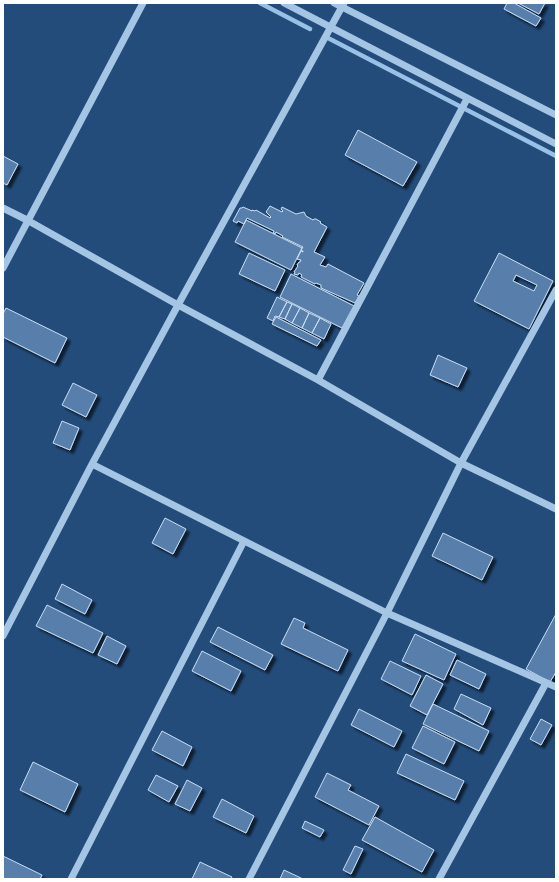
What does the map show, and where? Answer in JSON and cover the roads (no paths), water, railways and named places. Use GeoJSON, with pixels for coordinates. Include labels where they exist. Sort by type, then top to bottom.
{"type":"FeatureCollection","features":[{"type":"Feature","properties":{"kind":"street"},"geometry":{"type":"LineString","coordinates":[[3,268],[143,3]]}},
{"type":"Feature","properties":{"kind":"street"},"geometry":{"type":"LineString","coordinates":[[284,3],[556,144]]}},
{"type":"Feature","properties":{"kind":"street"},"geometry":{"type":"LineString","coordinates":[[334,3],[343,5],[556,115]]}},
{"type":"Feature","properties":{"kind":"street"},"geometry":{"type":"LineString","coordinates":[[3,636],[92,464],[343,5]]}},
{"type":"Feature","properties":{"kind":"street"},"geometry":{"type":"LineString","coordinates":[[318,380],[467,98]]}},
{"type":"Feature","properties":{"kind":"street"},"geometry":{"type":"LineString","coordinates":[[3,208],[28,220],[178,305],[318,380],[461,463],[556,509]]}},
{"type":"Feature","properties":{"kind":"street"},"geometry":{"type":"LineString","coordinates":[[249,879],[387,613],[461,463],[556,290]]}},
{"type":"Feature","properties":{"kind":"street"},"geometry":{"type":"LineString","coordinates":[[92,464],[387,613],[556,687]]}},
{"type":"Feature","properties":{"kind":"street"},"geometry":{"type":"LineString","coordinates":[[71,879],[244,541]]}},
{"type":"Feature","properties":{"kind":"street"},"geometry":{"type":"LineString","coordinates":[[439,879],[546,683]]}},
{"type":"Feature","properties":{"kind":"waterway"},"geometry":{"type":"LineString","coordinates":[[260,3],[310,29]]}},
{"type":"Feature","properties":{"kind":"waterway"},"geometry":{"type":"LineString","coordinates":[[328,38],[556,156]]}}]}
